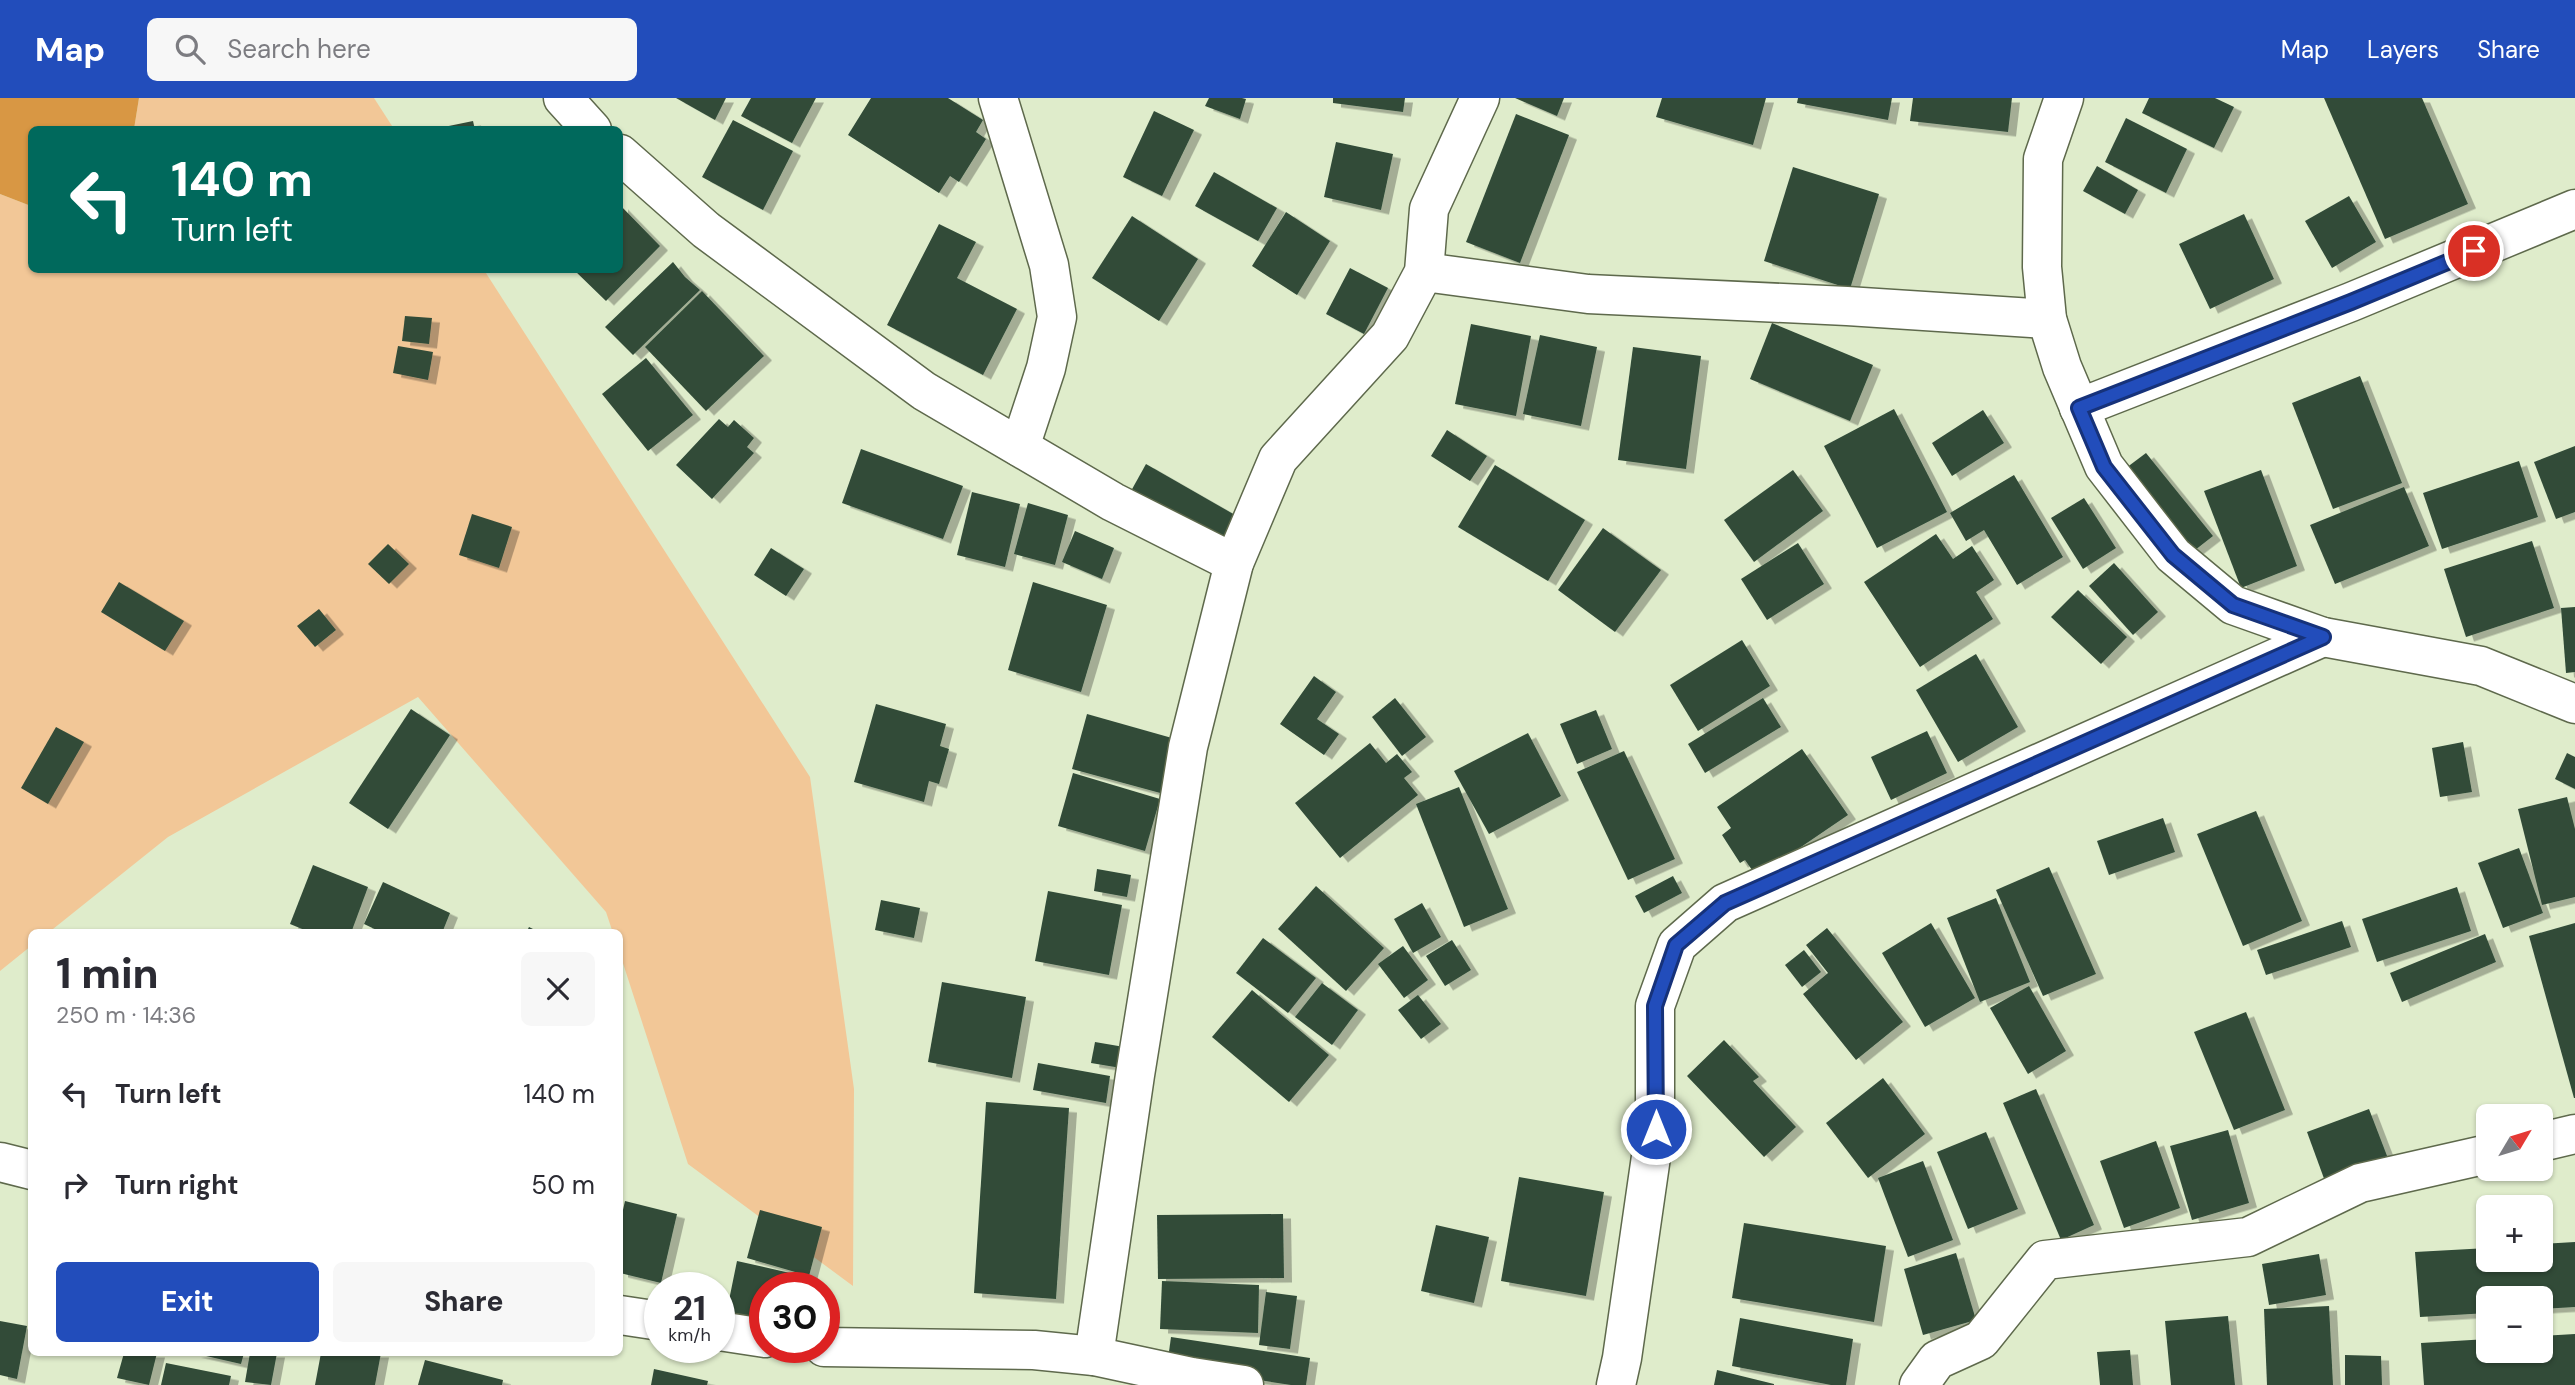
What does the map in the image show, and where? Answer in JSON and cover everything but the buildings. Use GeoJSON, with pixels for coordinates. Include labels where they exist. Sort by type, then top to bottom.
{"type":"FeatureCollection","features":[{"type":"Feature","properties":{"kind":"street"},"geometry":{"type":"LineString","coordinates":[[562,98],[588,126]]}},
{"type":"Feature","properties":{"kind":"street"},"geometry":{"type":"LineString","coordinates":[[998,98],[1049,265],[1057,317],[1045,368],[1020,447]]}},
{"type":"Feature","properties":{"kind":"street"},"geometry":{"type":"LineString","coordinates":[[1094,1356],[1135,1075],[1188,747],[1234,563],[1278,459],[1390,336],[1424,272],[1429,209],[1480,98]]}},
{"type":"Feature","properties":{"kind":"street"},"geometry":{"type":"LineString","coordinates":[[2064,98],[2043,159],[2042,267],[2047,319],[2062,367],[2104,467],[2173,555],[2233,605],[2323,637],[2481,666],[2575,705]]}},
{"type":"Feature","properties":{"kind":"street"},"geometry":{"type":"LineString","coordinates":[[623,157],[706,230],[924,391],[1113,502],[1234,563]]}},
{"type":"Feature","properties":{"kind":"street"},"geometry":{"type":"LineString","coordinates":[[2079,408],[2351,302],[2575,209]]}},
{"type":"Feature","properties":{"kind":"street"},"geometry":{"type":"LineString","coordinates":[[1424,272],[1588,294],[1860,306],[2047,319]]}},
{"type":"Feature","properties":{"kind":"street"},"geometry":{"type":"LineString","coordinates":[[1616,1385],[1656,1129],[1655,1006],[1676,945],[1725,903],[2323,637]]}},
{"type":"Feature","properties":{"kind":"street"},"geometry":{"type":"LineString","coordinates":[[2553,1139],[2575,1134]]}},
{"type":"Feature","properties":{"kind":"street"},"geometry":{"type":"LineString","coordinates":[[1919,1385],[1937,1360],[1981,1340],[2045,1260],[2248,1237],[2360,1183],[2476,1157]]}},
{"type":"Feature","properties":{"kind":"street"},"geometry":{"type":"LineString","coordinates":[[0,1162],[28,1169]]}},
{"type":"Feature","properties":{"kind":"street"},"geometry":{"type":"LineString","coordinates":[[623,1315],[644,1319]]}},
{"type":"Feature","properties":{"kind":"street"},"geometry":{"type":"LineString","coordinates":[[840,1347],[1034,1350],[1094,1356],[1244,1385]]}},
{"type":"Feature","properties":{"kind":"shaded area"},"geometry":{"type":"Polygon","coordinates":[[[0,98],[139,98],[134,126],[28,126],[28,205],[0,194],[0,98]]]}},
{"type":"Feature","properties":{"kind":"shaded area"},"geometry":{"type":"Polygon","coordinates":[[[139,98],[374,98],[392,126],[134,126],[139,98]]]}},
{"type":"Feature","properties":{"kind":"shaded area"},"geometry":{"type":"Polygon","coordinates":[[[0,194],[28,205],[28,273],[486,273],[810,777],[854,1089],[853,1286],[840,1276],[840,1272],[834,1272],[688,1164],[623,963],[623,929],[612,929],[606,912],[418,697],[168,837],[53,929],[28,929],[28,948],[0,971],[0,194]]]}},
{"type":"Feature","properties":{"kind":"route"},"geometry":{"type":"LineString","coordinates":[[1656,1129],[1655,1006],[1676,945],[1725,903],[2323,637],[2233,605],[2173,555],[2104,467],[2079,408],[2474,251]]}}]}
